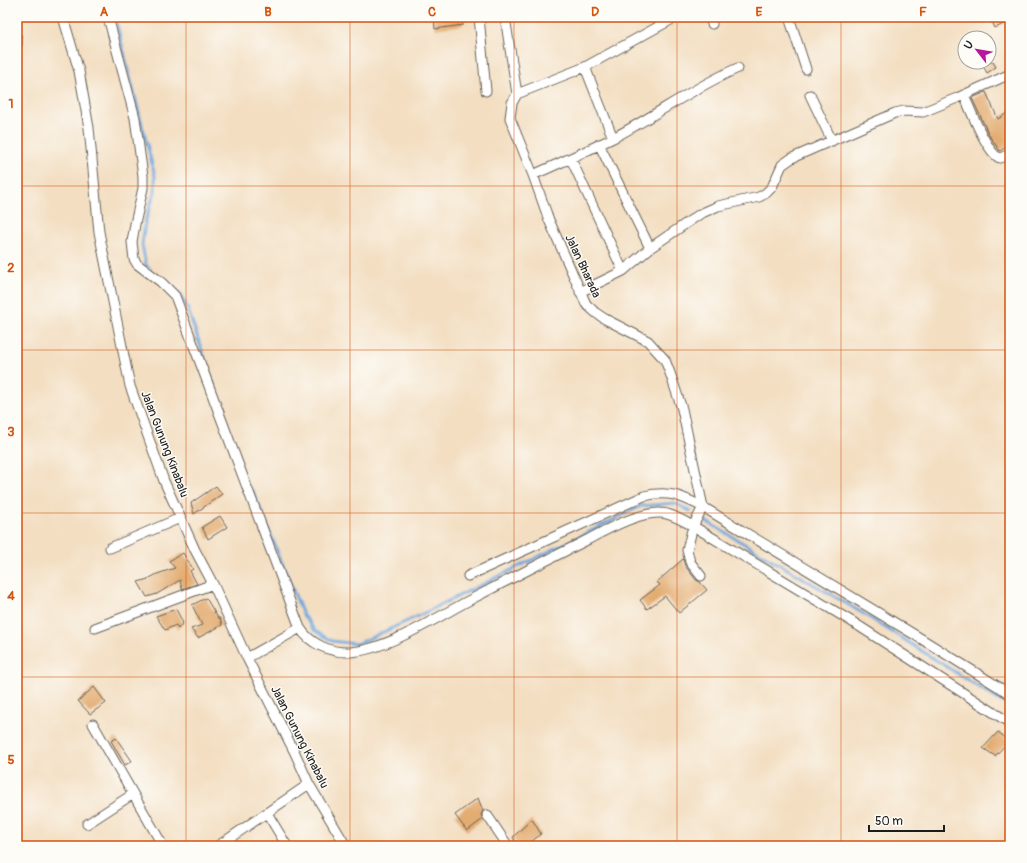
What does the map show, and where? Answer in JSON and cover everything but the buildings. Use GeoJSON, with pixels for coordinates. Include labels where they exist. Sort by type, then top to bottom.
{"type":"FeatureCollection","features":[{"type":"Feature","properties":{"kind":"street","name":"Jalan Gunung Kinabalu"},"geometry":{"type":"LineString","coordinates":[[63,17],[78,71],[89,128],[99,232],[130,386],[164,480],[195,550],[213,584],[247,658],[309,784],[346,846]]}},
{"type":"Feature","properties":{"kind":"street"},"geometry":{"type":"LineString","coordinates":[[108,17],[135,118],[143,176],[143,188],[132,242],[134,259],[137,264],[161,282],[175,296],[300,628],[305,636],[311,641],[329,649],[350,652],[369,649],[404,635],[520,574],[631,519],[653,513],[660,513],[694,524],[851,621],[1010,723]]}},
{"type":"Feature","properties":{"kind":"street"},"geometry":{"type":"LineString","coordinates":[[479,17],[486,91]]}},
{"type":"Feature","properties":{"kind":"street","name":"Jalan Bharada"},"geometry":{"type":"LineString","coordinates":[[505,17],[517,94],[512,103],[510,118],[549,220],[586,304],[596,313],[648,342],[665,360],[682,409],[701,510]]}},
{"type":"Feature","properties":{"kind":"street"},"geometry":{"type":"LineString","coordinates":[[517,94],[585,67],[676,17]]}},
{"type":"Feature","properties":{"kind":"street"},"geometry":{"type":"LineString","coordinates":[[789,17],[806,69]]}},
{"type":"Feature","properties":{"kind":"street"},"geometry":{"type":"LineString","coordinates":[[17,38],[17,44]]}},
{"type":"Feature","properties":{"kind":"street"},"geometry":{"type":"LineString","coordinates":[[585,67],[613,138]]}},
{"type":"Feature","properties":{"kind":"street"},"geometry":{"type":"LineString","coordinates":[[533,175],[613,138],[719,76],[738,68]]}},
{"type":"Feature","properties":{"kind":"street"},"geometry":{"type":"LineString","coordinates":[[580,292],[623,271],[650,248],[700,214],[718,206],[759,198],[772,187],[782,165],[792,158],[895,113],[904,111],[923,112],[1010,74]]}},
{"type":"Feature","properties":{"kind":"street"},"geometry":{"type":"LineString","coordinates":[[810,95],[832,141]]}},
{"type":"Feature","properties":{"kind":"street"},"geometry":{"type":"LineString","coordinates":[[964,95],[981,133],[994,155],[1000,158],[1010,154]]}},
{"type":"Feature","properties":{"kind":"street"},"geometry":{"type":"LineString","coordinates":[[599,144],[650,248]]}},
{"type":"Feature","properties":{"kind":"street"},"geometry":{"type":"LineString","coordinates":[[571,158],[623,271]]}},
{"type":"Feature","properties":{"kind":"street"},"geometry":{"type":"LineString","coordinates":[[468,576],[644,496],[654,493],[682,496],[701,510],[920,638],[1010,694]]}},
{"type":"Feature","properties":{"kind":"street"},"geometry":{"type":"LineString","coordinates":[[701,510],[694,524],[687,550],[690,562],[701,576]]}},
{"type":"Feature","properties":{"kind":"street"},"geometry":{"type":"LineString","coordinates":[[110,548],[180,518]]}},
{"type":"Feature","properties":{"kind":"street"},"geometry":{"type":"LineString","coordinates":[[95,628],[213,584]]}},
{"type":"Feature","properties":{"kind":"street"},"geometry":{"type":"LineString","coordinates":[[247,658],[300,628]]}},
{"type":"Feature","properties":{"kind":"street"},"geometry":{"type":"LineString","coordinates":[[92,724],[163,846]]}},
{"type":"Feature","properties":{"kind":"street"},"geometry":{"type":"LineString","coordinates":[[218,846],[231,843],[267,813],[309,784]]}},
{"type":"Feature","properties":{"kind":"street"},"geometry":{"type":"LineString","coordinates":[[87,824],[133,794]]}},
{"type":"Feature","properties":{"kind":"street"},"geometry":{"type":"LineString","coordinates":[[267,813],[287,846]]}},
{"type":"Feature","properties":{"kind":"street"},"geometry":{"type":"LineString","coordinates":[[487,814],[508,846]]}},
{"type":"Feature","properties":{"kind":"waterway"},"geometry":{"type":"LineString","coordinates":[[115,17],[155,176],[155,191],[145,222],[142,245],[146,265],[150,269]]}},
{"type":"Feature","properties":{"kind":"waterway"},"geometry":{"type":"LineString","coordinates":[[174,289],[180,294],[187,307],[224,414]]}},
{"type":"Feature","properties":{"kind":"waterway"},"geometry":{"type":"LineString","coordinates":[[253,491],[303,615],[315,631],[332,641],[357,644],[414,618],[641,506],[675,503],[690,511]]}},
{"type":"Feature","properties":{"kind":"waterway"},"geometry":{"type":"LineString","coordinates":[[702,519],[859,611],[1010,707]]}}]}
